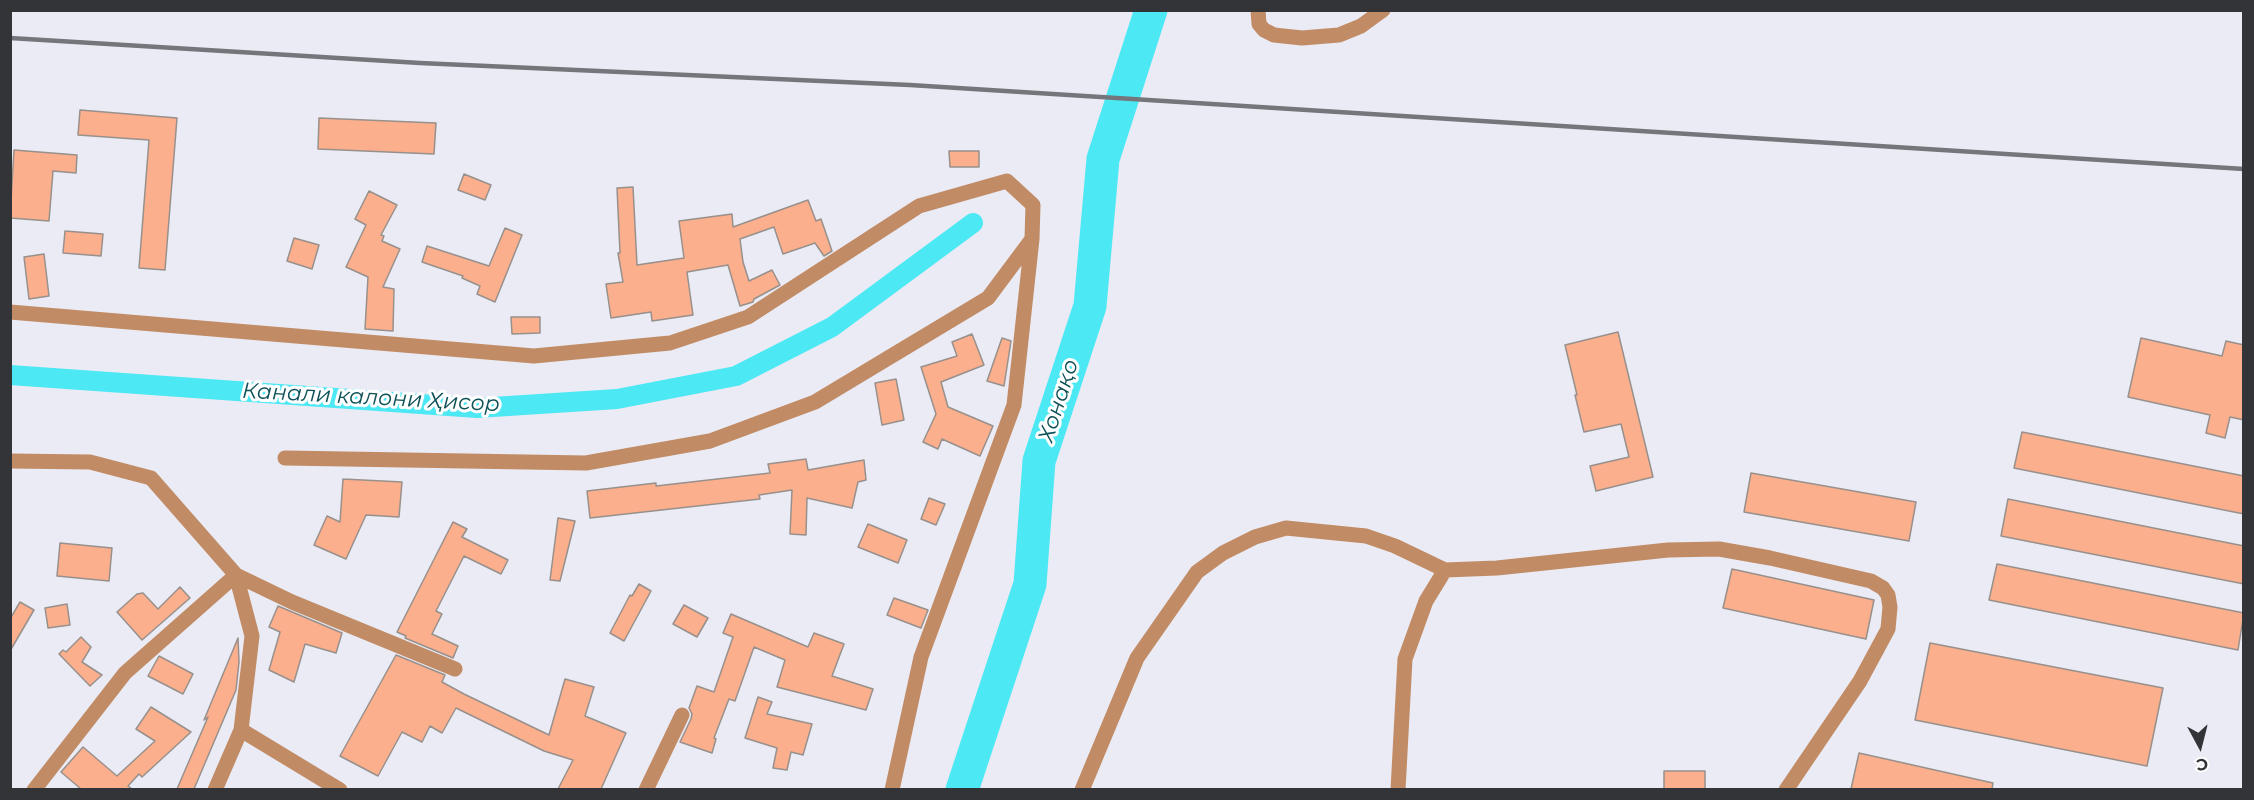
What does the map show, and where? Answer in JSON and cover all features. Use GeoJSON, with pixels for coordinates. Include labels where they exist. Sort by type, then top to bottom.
{"type":"FeatureCollection","features":[{"type":"Feature","properties":{"kind":"street"},"geometry":{"type":"LineString","coordinates":[[1258,10],[1259,24],[1264,30],[1274,35],[1302,38],[1339,35],[1361,26],[1383,10]]}},
{"type":"Feature","properties":{"kind":"street"},"geometry":{"type":"LineString","coordinates":[[10,312],[534,356],[669,343],[748,317],[919,206],[1007,181],[1033,205],[1032,239],[1014,405],[921,657],[892,789]]}},
{"type":"Feature","properties":{"kind":"street"},"geometry":{"type":"LineString","coordinates":[[285,458],[586,463],[710,441],[815,402],[988,298],[1032,239]]}},
{"type":"Feature","properties":{"kind":"street"},"geometry":{"type":"LineString","coordinates":[[10,461],[90,462],[151,478],[236,575],[292,602],[455,669]]}},
{"type":"Feature","properties":{"kind":"street"},"geometry":{"type":"LineString","coordinates":[[1082,789],[1137,658],[1197,572],[1223,553],[1255,537],[1286,528],[1366,536],[1395,546],[1445,570],[1497,568],[1668,550],[1719,549],[1871,581],[1883,588],[1888,595],[1890,608],[1888,629],[1860,681],[1786,789]]}},
{"type":"Feature","properties":{"kind":"street"},"geometry":{"type":"LineString","coordinates":[[1398,789],[1405,659],[1426,601],[1445,570]]}},
{"type":"Feature","properties":{"kind":"street"},"geometry":{"type":"LineString","coordinates":[[215,789],[241,730],[252,636],[236,575]]}},
{"type":"Feature","properties":{"kind":"street"},"geometry":{"type":"LineString","coordinates":[[34,789],[125,673],[236,575]]}},
{"type":"Feature","properties":{"kind":"street"},"geometry":{"type":"LineString","coordinates":[[646,789],[681,715]]}},
{"type":"Feature","properties":{"kind":"street"},"geometry":{"type":"LineString","coordinates":[[241,730],[340,789]]}},
{"type":"Feature","properties":{"kind":"building"},"geometry":{"type":"Polygon","coordinates":[[[80,110],[177,118],[165,270],[139,268],[149,140],[78,135],[80,110]]]}},
{"type":"Feature","properties":{"kind":"building"},"geometry":{"type":"Polygon","coordinates":[[[319,118],[436,123],[434,154],[318,149],[319,118]]]}},
{"type":"Feature","properties":{"kind":"building"},"geometry":{"type":"Polygon","coordinates":[[[14,150],[77,155],[76,173],[53,171],[49,221],[10,218],[14,150]]]}},
{"type":"Feature","properties":{"kind":"building"},"geometry":{"type":"Polygon","coordinates":[[[949,151],[979,151],[979,167],[950,167],[949,151]]]}},
{"type":"Feature","properties":{"kind":"building"},"geometry":{"type":"Polygon","coordinates":[[[464,174],[491,185],[485,200],[458,190],[464,174]]]}},
{"type":"Feature","properties":{"kind":"building"},"geometry":{"type":"Polygon","coordinates":[[[633,187],[637,265],[684,258],[679,221],[732,214],[733,227],[808,200],[816,221],[821,219],[832,251],[824,256],[815,243],[783,254],[774,227],[740,239],[743,262],[749,281],[772,270],[780,285],[754,299],[753,302],[740,306],[728,265],[687,272],[693,315],[652,321],[651,312],[611,318],[606,284],[623,282],[618,253],[620,253],[617,188],[633,187]]]}},
{"type":"Feature","properties":{"kind":"building"},"geometry":{"type":"Polygon","coordinates":[[[369,191],[397,205],[381,235],[384,236],[382,241],[400,249],[383,287],[394,289],[393,331],[365,329],[368,277],[346,267],[366,225],[355,219],[369,191]]]}},
{"type":"Feature","properties":{"kind":"building"},"geometry":{"type":"Polygon","coordinates":[[[505,228],[522,235],[495,302],[477,294],[480,286],[462,278],[463,276],[422,262],[427,246],[489,266],[505,228]]]}},
{"type":"Feature","properties":{"kind":"building"},"geometry":{"type":"Polygon","coordinates":[[[65,231],[103,234],[101,256],[63,253],[65,231]]]}},
{"type":"Feature","properties":{"kind":"building"},"geometry":{"type":"Polygon","coordinates":[[[294,238],[319,245],[312,269],[287,261],[294,238]]]}},
{"type":"Feature","properties":{"kind":"building"},"geometry":{"type":"Polygon","coordinates":[[[44,254],[49,296],[29,299],[24,257],[44,254]]]}},
{"type":"Feature","properties":{"kind":"building"},"geometry":{"type":"Polygon","coordinates":[[[511,317],[540,317],[540,333],[512,334],[511,317]]]}},
{"type":"Feature","properties":{"kind":"building"},"geometry":{"type":"Polygon","coordinates":[[[1618,332],[1653,477],[1596,491],[1590,466],[1629,457],[1621,424],[1584,432],[1565,345],[1618,332]]]}},
{"type":"Feature","properties":{"kind":"building"},"geometry":{"type":"Polygon","coordinates":[[[972,334],[984,365],[941,382],[948,407],[993,426],[980,456],[942,439],[938,449],[923,442],[936,414],[921,367],[957,356],[952,342],[972,334]]]}},
{"type":"Feature","properties":{"kind":"building"},"geometry":{"type":"Polygon","coordinates":[[[1002,338],[1011,341],[1004,386],[987,381],[1002,338]]]}},
{"type":"Feature","properties":{"kind":"building"},"geometry":{"type":"Polygon","coordinates":[[[2141,338],[2222,356],[2226,341],[2244,345],[2244,420],[2230,417],[2225,438],[2206,433],[2210,415],[2128,397],[2141,338]]]}},
{"type":"Feature","properties":{"kind":"building"},"geometry":{"type":"Polygon","coordinates":[[[896,379],[904,420],[882,425],[875,383],[896,379]]]}},
{"type":"Feature","properties":{"kind":"building"},"geometry":{"type":"Polygon","coordinates":[[[2022,432],[2244,476],[2244,514],[2014,468],[2022,432]]]}},
{"type":"Feature","properties":{"kind":"building"},"geometry":{"type":"Polygon","coordinates":[[[806,459],[808,470],[864,460],[866,480],[858,482],[852,508],[807,498],[806,535],[790,534],[792,490],[759,495],[760,499],[590,518],[587,491],[770,473],[768,464],[806,459]]]}},
{"type":"Feature","properties":{"kind":"building"},"geometry":{"type":"Polygon","coordinates":[[[1751,473],[1916,502],[1909,541],[1744,512],[1751,473]]]}},
{"type":"Feature","properties":{"kind":"building"},"geometry":{"type":"Polygon","coordinates":[[[343,479],[402,482],[399,517],[366,515],[346,559],[314,545],[327,516],[340,522],[343,479]]]}},
{"type":"Feature","properties":{"kind":"building"},"geometry":{"type":"Polygon","coordinates":[[[929,498],[945,504],[936,525],[921,519],[929,498]]]}},
{"type":"Feature","properties":{"kind":"building"},"geometry":{"type":"Polygon","coordinates":[[[2008,499],[2244,546],[2244,584],[2001,536],[2008,499]]]}},
{"type":"Feature","properties":{"kind":"building"},"geometry":{"type":"Polygon","coordinates":[[[558,518],[575,521],[560,581],[550,580],[558,518]]]}},
{"type":"Feature","properties":{"kind":"building"},"geometry":{"type":"Polygon","coordinates":[[[453,522],[467,529],[462,537],[508,560],[501,574],[464,556],[436,611],[442,614],[432,634],[458,646],[453,658],[405,638],[406,636],[397,632],[453,522]]]}},
{"type":"Feature","properties":{"kind":"building"},"geometry":{"type":"Polygon","coordinates":[[[868,524],[907,540],[898,563],[858,547],[868,524]]]}},
{"type":"Feature","properties":{"kind":"building"},"geometry":{"type":"Polygon","coordinates":[[[60,543],[112,548],[109,581],[57,576],[60,543]]]}},
{"type":"Feature","properties":{"kind":"building"},"geometry":{"type":"Polygon","coordinates":[[[1997,564],[2244,613],[2238,650],[1989,600],[1997,564]]]}},
{"type":"Feature","properties":{"kind":"building"},"geometry":{"type":"Polygon","coordinates":[[[1732,569],[1874,600],[1866,639],[1723,608],[1732,569]]]}},
{"type":"Feature","properties":{"kind":"building"},"geometry":{"type":"Polygon","coordinates":[[[639,584],[651,591],[624,641],[610,633],[630,595],[632,596],[639,584]]]}},
{"type":"Feature","properties":{"kind":"building"},"geometry":{"type":"Polygon","coordinates":[[[180,587],[190,598],[142,640],[117,612],[137,594],[143,593],[158,609],[180,587]]]}},
{"type":"Feature","properties":{"kind":"building"},"geometry":{"type":"Polygon","coordinates":[[[894,598],[928,610],[921,628],[887,615],[894,598]]]}},
{"type":"Feature","properties":{"kind":"building"},"geometry":{"type":"Polygon","coordinates":[[[20,602],[34,610],[10,651],[10,619],[20,602]]]}},
{"type":"Feature","properties":{"kind":"building"},"geometry":{"type":"Polygon","coordinates":[[[67,604],[70,625],[48,628],[45,608],[67,604]]]}},
{"type":"Feature","properties":{"kind":"building"},"geometry":{"type":"Polygon","coordinates":[[[684,605],[708,618],[697,637],[673,624],[684,605]]]}},
{"type":"Feature","properties":{"kind":"building"},"geometry":{"type":"Polygon","coordinates":[[[278,606],[342,633],[336,653],[305,644],[294,682],[269,670],[280,632],[269,627],[278,606]]]}},
{"type":"Feature","properties":{"kind":"building"},"geometry":{"type":"Polygon","coordinates":[[[731,614],[808,647],[814,633],[844,644],[832,676],[873,689],[866,710],[777,687],[785,660],[754,647],[735,701],[729,699],[714,738],[716,739],[712,753],[680,742],[691,719],[692,714],[689,708],[697,686],[714,692],[733,637],[723,633],[731,614]]]}},
{"type":"Feature","properties":{"kind":"building"},"geometry":{"type":"Polygon","coordinates":[[[81,637],[91,647],[82,662],[102,675],[90,686],[59,654],[63,650],[66,652],[81,637]]]}},
{"type":"Feature","properties":{"kind":"building"},"geometry":{"type":"Polygon","coordinates":[[[238,638],[239,662],[236,690],[194,789],[177,789],[208,717],[204,720],[238,638]]]}},
{"type":"Feature","properties":{"kind":"building"},"geometry":{"type":"Polygon","coordinates":[[[1930,643],[2163,688],[2147,766],[1915,720],[1930,643]]]}},
{"type":"Feature","properties":{"kind":"building"},"geometry":{"type":"Polygon","coordinates":[[[396,655],[445,675],[442,682],[549,735],[565,679],[594,687],[585,716],[626,733],[601,789],[558,789],[573,760],[544,751],[456,708],[442,733],[430,726],[422,742],[402,732],[378,776],[340,756],[396,655]]]}},
{"type":"Feature","properties":{"kind":"building"},"geometry":{"type":"Polygon","coordinates":[[[159,656],[193,674],[183,694],[148,676],[159,656]]]}},
{"type":"Feature","properties":{"kind":"building"},"geometry":{"type":"Polygon","coordinates":[[[758,697],[772,702],[767,714],[812,724],[803,755],[791,752],[787,770],[773,768],[777,748],[745,738],[758,697]]]}},
{"type":"Feature","properties":{"kind":"building"},"geometry":{"type":"Polygon","coordinates":[[[151,707],[191,732],[142,777],[139,774],[128,786],[132,789],[81,789],[61,772],[83,747],[117,776],[155,741],[136,729],[151,707]]]}},
{"type":"Feature","properties":{"kind":"building"},"geometry":{"type":"Polygon","coordinates":[[[1859,753],[1993,783],[1992,789],[1851,789],[1859,753]]]}},
{"type":"Feature","properties":{"kind":"building"},"geometry":{"type":"Polygon","coordinates":[[[1664,771],[1705,771],[1705,789],[1664,789],[1664,771]]]}},
{"type":"Feature","properties":{"kind":"waterway","name":"Хонақо"},"geometry":{"type":"LineString","coordinates":[[962,790],[1030,584],[1039,461],[1090,306],[1103,159],[1151,10]]}},
{"type":"Feature","properties":{"kind":"waterway","name":"Канали калони Ҳисор"},"geometry":{"type":"LineString","coordinates":[[10,375],[477,408],[617,399],[736,376],[832,327],[973,223]]}},
{"type":"Feature","properties":{"kind":"railway"},"geometry":{"type":"LineString","coordinates":[[10,38],[420,63],[910,85],[2244,169]]}}]}
